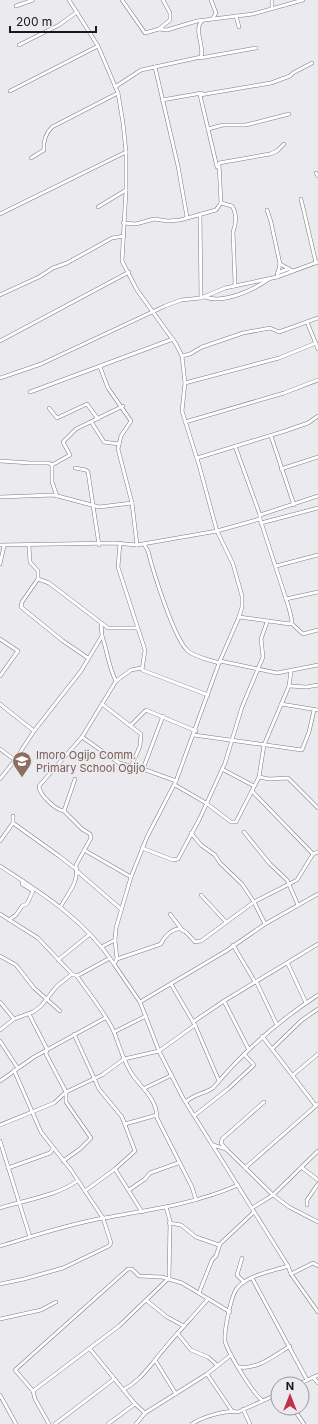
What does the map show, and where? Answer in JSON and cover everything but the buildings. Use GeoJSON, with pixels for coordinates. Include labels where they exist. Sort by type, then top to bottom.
{"type":"FeatureCollection","features":[{"type":"Feature","properties":{"kind":"street"},"geometry":{"type":"LineString","coordinates":[[16,6],[33,0]]}},
{"type":"Feature","properties":{"kind":"street"},"geometry":{"type":"LineString","coordinates":[[69,0],[98,46],[118,93],[126,152],[126,190],[122,258],[138,290],[173,339],[182,356],[185,382],[182,411],[197,458],[217,531],[233,564],[239,582],[242,607],[176,781],[142,848],[131,877],[121,909],[115,940],[117,959],[114,964]]}},
{"type":"Feature","properties":{"kind":"street"},"geometry":{"type":"LineString","coordinates":[[122,0],[145,33],[159,29],[167,30],[213,18],[253,14],[303,0]]}},
{"type":"Feature","properties":{"kind":"street"},"geometry":{"type":"LineString","coordinates":[[159,29],[171,18],[163,0]]}},
{"type":"Feature","properties":{"kind":"street"},"geometry":{"type":"LineString","coordinates":[[212,0],[216,13],[213,18]]}},
{"type":"Feature","properties":{"kind":"street"},"geometry":{"type":"LineString","coordinates":[[272,0],[272,8]]}},
{"type":"Feature","properties":{"kind":"street"},"geometry":{"type":"LineString","coordinates":[[19,45],[54,28],[77,12]]}},
{"type":"Feature","properties":{"kind":"street"},"geometry":{"type":"LineString","coordinates":[[236,16],[239,27]]}},
{"type":"Feature","properties":{"kind":"street"},"geometry":{"type":"LineString","coordinates":[[198,59],[202,55],[202,52],[198,27],[204,20]]}},
{"type":"Feature","properties":{"kind":"street"},"geometry":{"type":"LineString","coordinates":[[10,91],[98,46]]}},
{"type":"Feature","properties":{"kind":"street"},"geometry":{"type":"LineString","coordinates":[[115,88],[140,70],[175,61],[198,59],[256,48]]}},
{"type":"Feature","properties":{"kind":"street"},"geometry":{"type":"LineString","coordinates":[[162,100],[271,83],[290,76],[301,68],[312,63]]}},
{"type":"Feature","properties":{"kind":"street"},"geometry":{"type":"LineString","coordinates":[[154,67],[178,166],[187,217]]}},
{"type":"Feature","properties":{"kind":"street"},"geometry":{"type":"LineString","coordinates":[[31,158],[44,150],[44,141],[48,130],[52,127],[118,93]]}},
{"type":"Feature","properties":{"kind":"street"},"geometry":{"type":"LineString","coordinates":[[202,93],[200,96],[218,169]]}},
{"type":"Feature","properties":{"kind":"street"},"geometry":{"type":"LineString","coordinates":[[208,128],[223,125],[246,125],[289,114]]}},
{"type":"Feature","properties":{"kind":"street"},"geometry":{"type":"LineString","coordinates":[[123,223],[136,224],[154,219],[168,221],[216,210],[221,203],[218,163],[270,154],[278,151],[284,144]]}},
{"type":"Feature","properties":{"kind":"street"},"geometry":{"type":"LineString","coordinates":[[0,214],[126,152]]}},
{"type":"Feature","properties":{"kind":"street"},"geometry":{"type":"LineString","coordinates":[[98,207],[126,190]]}},
{"type":"Feature","properties":{"kind":"street"},"geometry":{"type":"LineString","coordinates":[[277,275],[317,262],[301,199]]}},
{"type":"Feature","properties":{"kind":"street"},"geometry":{"type":"LineString","coordinates":[[221,203],[232,206],[235,212],[236,226],[233,232],[235,285]]}},
{"type":"Feature","properties":{"kind":"street"},"geometry":{"type":"LineString","coordinates":[[267,210],[280,264],[277,275]]}},
{"type":"Feature","properties":{"kind":"street"},"geometry":{"type":"LineString","coordinates":[[200,214],[201,298]]}},
{"type":"Feature","properties":{"kind":"street"},"geometry":{"type":"LineString","coordinates":[[0,295],[39,277],[52,268],[67,262],[112,238],[124,236]]}},
{"type":"Feature","properties":{"kind":"street"},"geometry":{"type":"LineString","coordinates":[[280,264],[293,271]]}},
{"type":"Feature","properties":{"kind":"street"},"geometry":{"type":"LineString","coordinates":[[205,296],[212,299],[232,296],[259,285],[288,269]]}},
{"type":"Feature","properties":{"kind":"street"},"geometry":{"type":"LineString","coordinates":[[0,341],[129,272]]}},
{"type":"Feature","properties":{"kind":"street"},"geometry":{"type":"LineString","coordinates":[[0,378],[41,364],[181,300],[201,298],[235,285],[270,278]]}},
{"type":"Feature","properties":{"kind":"street"},"geometry":{"type":"LineString","coordinates":[[182,356],[190,354],[202,347],[243,333],[270,328],[279,332],[318,318]]}},
{"type":"Feature","properties":{"kind":"street"},"geometry":{"type":"LineString","coordinates":[[307,322],[318,349]]}},
{"type":"Feature","properties":{"kind":"street"},"geometry":{"type":"LineString","coordinates":[[30,392],[173,339]]}},
{"type":"Feature","properties":{"kind":"street"},"geometry":{"type":"LineString","coordinates":[[185,382],[279,358],[316,344]]}},
{"type":"Feature","properties":{"kind":"street"},"geometry":{"type":"LineString","coordinates":[[100,367],[108,388],[123,406],[131,421],[122,436],[119,444],[119,453],[132,503],[137,545]]}},
{"type":"Feature","properties":{"kind":"street"},"geometry":{"type":"LineString","coordinates":[[185,422],[284,393],[318,380]]}},
{"type":"Feature","properties":{"kind":"street"},"geometry":{"type":"LineString","coordinates":[[49,408],[57,418],[87,404],[98,419]]}},
{"type":"Feature","properties":{"kind":"street"},"geometry":{"type":"LineString","coordinates":[[52,465],[70,455],[64,442],[76,429],[123,406]]}},
{"type":"Feature","properties":{"kind":"street"},"geometry":{"type":"LineString","coordinates":[[197,458],[271,436],[308,423],[318,416]]}},
{"type":"Feature","properties":{"kind":"street"},"geometry":{"type":"LineString","coordinates":[[92,422],[104,442],[119,444]]}},
{"type":"Feature","properties":{"kind":"street"},"geometry":{"type":"LineString","coordinates":[[271,436],[294,505]]}},
{"type":"Feature","properties":{"kind":"street"},"geometry":{"type":"LineString","coordinates":[[235,446],[276,566],[292,619],[291,623]]}},
{"type":"Feature","properties":{"kind":"street"},"geometry":{"type":"LineString","coordinates":[[281,469],[318,457]]}},
{"type":"Feature","properties":{"kind":"street"},"geometry":{"type":"LineString","coordinates":[[0,461],[30,464],[45,462],[52,465]]}},
{"type":"Feature","properties":{"kind":"street"},"geometry":{"type":"LineString","coordinates":[[52,465],[52,482],[57,496]]}},
{"type":"Feature","properties":{"kind":"street"},"geometry":{"type":"LineString","coordinates":[[75,468],[87,471],[99,545]]}},
{"type":"Feature","properties":{"kind":"street"},"geometry":{"type":"LineString","coordinates":[[0,497],[57,496],[99,507],[132,503]]}},
{"type":"Feature","properties":{"kind":"street"},"geometry":{"type":"LineString","coordinates":[[0,546],[99,545],[120,543],[137,545],[144,544],[217,531],[318,496]]}},
{"type":"Feature","properties":{"kind":"street"},"geometry":{"type":"LineString","coordinates":[[261,523],[318,508]]}},
{"type":"Feature","properties":{"kind":"street"},"geometry":{"type":"LineString","coordinates":[[120,543],[118,567],[144,650],[141,668]]}},
{"type":"Feature","properties":{"kind":"street"},"geometry":{"type":"LineString","coordinates":[[144,544],[148,551],[166,609],[180,641],[188,651],[220,662],[277,673],[318,665]]}},
{"type":"Feature","properties":{"kind":"street"},"geometry":{"type":"LineString","coordinates":[[0,564],[4,546]]}},
{"type":"Feature","properties":{"kind":"street"},"geometry":{"type":"LineString","coordinates":[[29,546],[30,562],[38,571],[38,579],[22,602],[21,607],[63,641],[88,658]]}},
{"type":"Feature","properties":{"kind":"street"},"geometry":{"type":"LineString","coordinates":[[276,566],[318,555]]}},
{"type":"Feature","properties":{"kind":"street"},"geometry":{"type":"LineString","coordinates":[[38,579],[49,583],[108,628],[137,628]]}},
{"type":"Feature","properties":{"kind":"street"},"geometry":{"type":"LineString","coordinates":[[286,599],[318,592]]}},
{"type":"Feature","properties":{"kind":"street"},"geometry":{"type":"LineString","coordinates":[[239,617],[267,622],[291,623],[303,634],[318,630]]}},
{"type":"Feature","properties":{"kind":"street"},"geometry":{"type":"LineString","coordinates":[[142,848],[175,860],[178,859],[222,769],[232,742],[242,707],[264,654],[261,639],[267,622]]}},
{"type":"Feature","properties":{"kind":"street"},"geometry":{"type":"LineString","coordinates":[[101,623],[102,635],[110,660],[110,669],[116,681]]}},
{"type":"Feature","properties":{"kind":"street"},"geometry":{"type":"LineString","coordinates":[[0,779],[15,760],[34,731],[81,671],[102,635],[108,628]]}},
{"type":"Feature","properties":{"kind":"street"},"geometry":{"type":"LineString","coordinates":[[0,639],[18,651],[0,676]]}},
{"type":"Feature","properties":{"kind":"street"},"geometry":{"type":"LineString","coordinates":[[60,906],[72,888],[77,871],[76,865],[91,838],[90,834],[82,829],[64,811],[58,810],[40,792],[39,786],[82,737],[88,724],[116,681],[131,670],[141,668]]}},
{"type":"Feature","properties":{"kind":"street"},"geometry":{"type":"LineString","coordinates":[[141,668],[144,672],[208,694]]}},
{"type":"Feature","properties":{"kind":"street"},"geometry":{"type":"LineString","coordinates":[[174,785],[206,803],[234,823],[259,777],[264,745],[289,686],[291,671]]}},
{"type":"Feature","properties":{"kind":"street"},"geometry":{"type":"LineString","coordinates":[[64,685],[68,689]]}},
{"type":"Feature","properties":{"kind":"street"},"geometry":{"type":"LineString","coordinates":[[289,686],[307,687],[318,685]]}},
{"type":"Feature","properties":{"kind":"street"},"geometry":{"type":"LineString","coordinates":[[0,704],[34,731]]}},
{"type":"Feature","properties":{"kind":"street"},"geometry":{"type":"LineString","coordinates":[[102,704],[141,734],[140,746],[131,767]]}},
{"type":"Feature","properties":{"kind":"street"},"geometry":{"type":"LineString","coordinates":[[281,704],[318,710]]}},
{"type":"Feature","properties":{"kind":"street"},"geometry":{"type":"LineString","coordinates":[[130,726],[146,710],[196,731]]}},
{"type":"Feature","properties":{"kind":"street"},"geometry":{"type":"LineString","coordinates":[[194,735],[232,742],[302,750],[309,732],[314,710]]}},
{"type":"Feature","properties":{"kind":"street"},"geometry":{"type":"LineString","coordinates":[[143,769],[163,716]]}},
{"type":"Feature","properties":{"kind":"street"},"geometry":{"type":"LineString","coordinates":[[82,737],[119,763],[143,769],[176,781]]}},
{"type":"Feature","properties":{"kind":"street"},"geometry":{"type":"LineString","coordinates":[[0,749],[15,760]]}},
{"type":"Feature","properties":{"kind":"street"},"geometry":{"type":"LineString","coordinates":[[222,769],[254,786]]}},
{"type":"Feature","properties":{"kind":"street"},"geometry":{"type":"LineString","coordinates":[[259,777],[269,779],[288,778],[318,808]]}},
{"type":"Feature","properties":{"kind":"street"},"geometry":{"type":"LineString","coordinates":[[64,811],[75,779]]}},
{"type":"Feature","properties":{"kind":"street"},"geometry":{"type":"LineString","coordinates":[[252,791],[314,854]]}},
{"type":"Feature","properties":{"kind":"street"},"geometry":{"type":"LineString","coordinates":[[0,841],[13,823],[13,816]]}},
{"type":"Feature","properties":{"kind":"street"},"geometry":{"type":"LineString","coordinates":[[13,823],[56,853],[121,909]]}},
{"type":"Feature","properties":{"kind":"street"},"geometry":{"type":"LineString","coordinates":[[244,832],[270,864],[287,880],[298,905]]}},
{"type":"Feature","properties":{"kind":"street"},"geometry":{"type":"LineString","coordinates":[[191,833],[201,845],[215,855],[220,863],[242,884],[254,902],[265,924]]}},
{"type":"Feature","properties":{"kind":"street"},"geometry":{"type":"LineString","coordinates":[[84,850],[131,877]]}},
{"type":"Feature","properties":{"kind":"street"},"geometry":{"type":"LineString","coordinates":[[170,914],[183,930],[198,942],[254,902],[297,880],[314,854],[318,852]]}},
{"type":"Feature","properties":{"kind":"street"},"geometry":{"type":"LineString","coordinates":[[0,866],[60,906],[90,934],[110,958],[140,1002],[159,1050],[186,1102],[288,1266],[291,1274],[318,1312]]}},
{"type":"Feature","properties":{"kind":"street"},"geometry":{"type":"LineString","coordinates":[[9,920],[29,901],[33,891],[22,884],[23,881]]}},
{"type":"Feature","properties":{"kind":"street"},"geometry":{"type":"LineString","coordinates":[[140,1002],[172,984],[265,924],[318,894]]}},
{"type":"Feature","properties":{"kind":"street"},"geometry":{"type":"LineString","coordinates":[[201,895],[226,922]]}},
{"type":"Feature","properties":{"kind":"street"},"geometry":{"type":"LineString","coordinates":[[0,914],[38,938],[72,974],[77,976],[114,1032],[124,1059],[134,1077],[145,1088],[158,1111],[158,1115],[178,1163],[192,1187],[196,1200]]}},
{"type":"Feature","properties":{"kind":"street"},"geometry":{"type":"LineString","coordinates":[[117,959],[161,944],[166,935],[178,930],[183,930]]}},
{"type":"Feature","properties":{"kind":"street"},"geometry":{"type":"LineString","coordinates":[[58,960],[90,934]]}},
{"type":"Feature","properties":{"kind":"street"},"geometry":{"type":"LineString","coordinates":[[101,947],[115,940]]}},
{"type":"Feature","properties":{"kind":"street"},"geometry":{"type":"LineString","coordinates":[[0,1125],[54,1103],[66,1092],[95,1078],[124,1059],[159,1050],[224,1001],[288,964],[318,944]]}},
{"type":"Feature","properties":{"kind":"street"},"geometry":{"type":"LineString","coordinates":[[233,945],[255,982],[276,1023]]}},
{"type":"Feature","properties":{"kind":"street"},"geometry":{"type":"LineString","coordinates":[[0,956],[16,965],[34,988],[60,1011]]}},
{"type":"Feature","properties":{"kind":"street"},"geometry":{"type":"LineString","coordinates":[[77,976],[110,958]]}},
{"type":"Feature","properties":{"kind":"street"},"geometry":{"type":"LineString","coordinates":[[288,964],[306,1003]]}},
{"type":"Feature","properties":{"kind":"street"},"geometry":{"type":"LineString","coordinates":[[0,1030],[14,1020],[41,1006],[57,986],[72,974]]}},
{"type":"Feature","properties":{"kind":"street"},"geometry":{"type":"LineString","coordinates":[[172,984],[194,1023],[219,1081]]}},
{"type":"Feature","properties":{"kind":"street"},"geometry":{"type":"LineString","coordinates":[[186,1102],[193,1096],[204,1094],[213,1088],[244,1054],[276,1023],[318,995]]}},
{"type":"Feature","properties":{"kind":"street"},"geometry":{"type":"LineString","coordinates":[[224,1001],[249,1050]]}},
{"type":"Feature","properties":{"kind":"street"},"geometry":{"type":"LineString","coordinates":[[0,1002],[14,1020]]}},
{"type":"Feature","properties":{"kind":"street"},"geometry":{"type":"LineString","coordinates":[[272,1048],[302,1020],[318,1009]]}},
{"type":"Feature","properties":{"kind":"street"},"geometry":{"type":"LineString","coordinates":[[28,1014],[47,1049],[46,1054],[66,1092],[66,1102],[91,1138],[80,1150],[63,1161]]}},
{"type":"Feature","properties":{"kind":"street"},"geometry":{"type":"LineString","coordinates":[[114,1032],[146,1016]]}},
{"type":"Feature","properties":{"kind":"street"},"geometry":{"type":"LineString","coordinates":[[0,1081],[16,1068],[47,1049],[105,1018]]}},
{"type":"Feature","properties":{"kind":"street"},"geometry":{"type":"LineString","coordinates":[[74,1034],[100,1089],[111,1102],[125,1124],[135,1152],[116,1169],[85,1190]]}},
{"type":"Feature","properties":{"kind":"street"},"geometry":{"type":"LineString","coordinates":[[245,1168],[317,1105],[262,1036]]}},
{"type":"Feature","properties":{"kind":"street"},"geometry":{"type":"LineString","coordinates":[[0,1041],[16,1068],[41,1132],[85,1190],[103,1218],[111,1243],[109,1246],[63,1268],[0,1284]]}},
{"type":"Feature","properties":{"kind":"street"},"geometry":{"type":"LineString","coordinates":[[195,1115],[228,1090],[254,1065],[244,1054]]}},
{"type":"Feature","properties":{"kind":"street"},"geometry":{"type":"LineString","coordinates":[[293,1075],[318,1054]]}},
{"type":"Feature","properties":{"kind":"street"},"geometry":{"type":"LineString","coordinates":[[145,1088],[172,1075]]}},
{"type":"Feature","properties":{"kind":"street"},"geometry":{"type":"LineString","coordinates":[[264,1102],[222,1139],[221,1143],[273,1195],[289,1207],[318,1222]]}},
{"type":"Feature","properties":{"kind":"street"},"geometry":{"type":"LineString","coordinates":[[125,1124],[158,1115]]}},
{"type":"Feature","properties":{"kind":"street"},"geometry":{"type":"LineString","coordinates":[[0,1141],[30,1237]]}},
{"type":"Feature","properties":{"kind":"street"},"geometry":{"type":"LineString","coordinates":[[212,1145],[226,1149]]}},
{"type":"Feature","properties":{"kind":"street"},"geometry":{"type":"LineString","coordinates":[[8,1168],[50,1153],[53,1149]]}},
{"type":"Feature","properties":{"kind":"street"},"geometry":{"type":"LineString","coordinates":[[252,1208],[273,1195],[318,1151]]}},
{"type":"Feature","properties":{"kind":"street"},"geometry":{"type":"LineString","coordinates":[[129,1190],[145,1179],[150,1173],[178,1163]]}},
{"type":"Feature","properties":{"kind":"street"},"geometry":{"type":"LineString","coordinates":[[301,1167],[318,1180]]}},
{"type":"Feature","properties":{"kind":"street"},"geometry":{"type":"LineString","coordinates":[[116,1169],[142,1212]]}},
{"type":"Feature","properties":{"kind":"street"},"geometry":{"type":"LineString","coordinates":[[0,1208],[63,1188],[77,1181]]}},
{"type":"Feature","properties":{"kind":"street"},"geometry":{"type":"LineString","coordinates":[[307,1205],[307,1200],[318,1184]]}},
{"type":"Feature","properties":{"kind":"street"},"geometry":{"type":"LineString","coordinates":[[0,1246],[103,1218],[142,1212],[196,1200],[238,1185]]}},
{"type":"Feature","properties":{"kind":"street"},"geometry":{"type":"LineString","coordinates":[[33,1391],[90,1349],[118,1326],[169,1278],[169,1223],[166,1207]]}},
{"type":"Feature","properties":{"kind":"street"},"geometry":{"type":"LineString","coordinates":[[199,1294],[212,1260],[216,1256],[219,1245],[254,1212]]}},
{"type":"Feature","properties":{"kind":"street"},"geometry":{"type":"LineString","coordinates":[[169,1223],[181,1225],[196,1237],[219,1245]]}},
{"type":"Feature","properties":{"kind":"street"},"geometry":{"type":"LineString","coordinates":[[242,1258],[237,1275],[244,1282]]}},
{"type":"Feature","properties":{"kind":"street"},"geometry":{"type":"LineString","coordinates":[[291,1274],[313,1262],[318,1266]]}},
{"type":"Feature","properties":{"kind":"street"},"geometry":{"type":"LineString","coordinates":[[262,1400],[255,1394],[231,1355],[225,1339],[230,1312],[234,1293],[244,1282],[288,1266]]}},
{"type":"Feature","properties":{"kind":"street"},"geometry":{"type":"LineString","coordinates":[[49,1424],[35,1399],[33,1391],[15,1370],[128,1269],[132,1269],[139,1276],[169,1278],[182,1283],[230,1312]]}},
{"type":"Feature","properties":{"kind":"street"},"geometry":{"type":"LineString","coordinates":[[252,1278],[305,1376]]}},
{"type":"Feature","properties":{"kind":"street"},"geometry":{"type":"LineString","coordinates":[[123,1390],[134,1384],[147,1372],[155,1360],[208,1299]]}},
{"type":"Feature","properties":{"kind":"street"},"geometry":{"type":"LineString","coordinates":[[146,1300],[167,1317],[184,1326]]}},
{"type":"Feature","properties":{"kind":"street"},"geometry":{"type":"LineString","coordinates":[[0,1319],[41,1310],[56,1302]]}},
{"type":"Feature","properties":{"kind":"street"},"geometry":{"type":"LineString","coordinates":[[178,1334],[191,1350],[208,1357],[217,1365]]}},
{"type":"Feature","properties":{"kind":"street"},"geometry":{"type":"LineString","coordinates":[[239,1366],[251,1366],[265,1361],[290,1346]]}},
{"type":"Feature","properties":{"kind":"street"},"geometry":{"type":"LineString","coordinates":[[90,1349],[135,1404],[146,1413]]}},
{"type":"Feature","properties":{"kind":"street"},"geometry":{"type":"LineString","coordinates":[[138,1423],[146,1413],[207,1374],[231,1355]]}},
{"type":"Feature","properties":{"kind":"street"},"geometry":{"type":"LineString","coordinates":[[155,1360],[176,1394]]}},
{"type":"Feature","properties":{"kind":"street"},"geometry":{"type":"LineString","coordinates":[[207,1374],[232,1411]]}},
{"type":"Feature","properties":{"kind":"street"},"geometry":{"type":"LineString","coordinates":[[310,1379],[318,1374]]}},
{"type":"Feature","properties":{"kind":"street"},"geometry":{"type":"LineString","coordinates":[[314,1377],[318,1383]]}},
{"type":"Feature","properties":{"kind":"street"},"geometry":{"type":"LineString","coordinates":[[55,1424],[114,1379]]}},
{"type":"Feature","properties":{"kind":"street"},"geometry":{"type":"LineString","coordinates":[[192,1424],[203,1419],[232,1411],[238,1412],[270,1397]]}},
{"type":"Feature","properties":{"kind":"street"},"geometry":{"type":"LineString","coordinates":[[1,1398],[16,1424]]}},
{"type":"Feature","properties":{"kind":"street"},"geometry":{"type":"LineString","coordinates":[[108,1424],[135,1404]]}},
{"type":"Feature","properties":{"kind":"street"},"geometry":{"type":"LineString","coordinates":[[243,1409],[250,1424]]}},
{"type":"Feature","properties":{"kind":"place","name":"Imoro Ogijo Comm. Primary School Ogijo"},"geometry":{"type":"Point","coordinates":[22,778]}}]}
